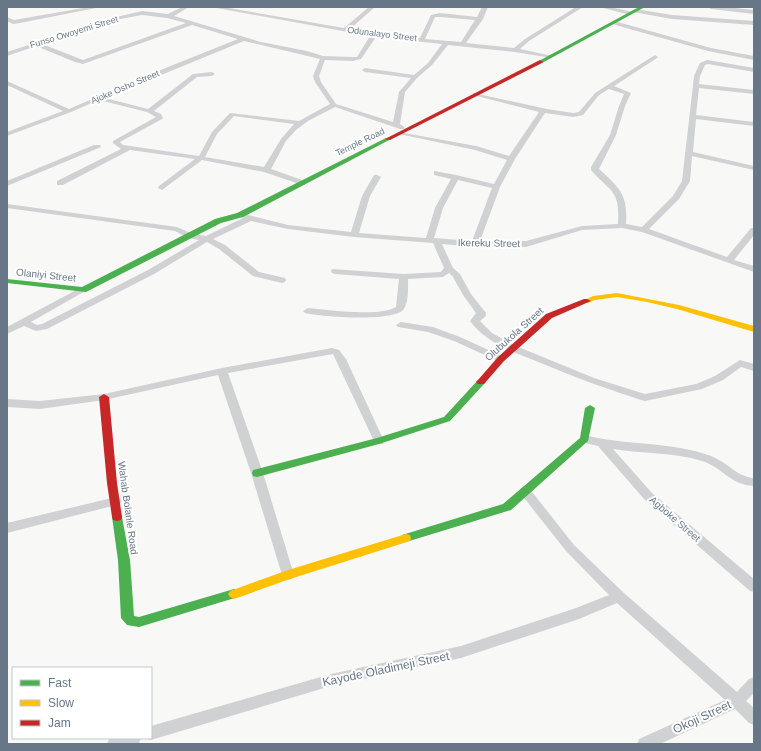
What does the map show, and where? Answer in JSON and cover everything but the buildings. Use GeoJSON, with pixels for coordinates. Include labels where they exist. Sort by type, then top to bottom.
{"type":"FeatureCollection","features":[{"type":"Feature","properties":{"kind":"street"},"geometry":{"type":"LineString","coordinates":[[7,19],[13,22],[71,9],[98,7]]}},
{"type":"Feature","properties":{"kind":"street"},"geometry":{"type":"LineString","coordinates":[[168,16],[177,13],[186,7]]}},
{"type":"Feature","properties":{"kind":"street","name":"Odunalayo Street"},"geometry":{"type":"LineString","coordinates":[[214,7],[374,35],[515,50],[550,57]]}},
{"type":"Feature","properties":{"kind":"street"},"geometry":{"type":"LineString","coordinates":[[246,12],[251,7]]}},
{"type":"Feature","properties":{"kind":"street"},"geometry":{"type":"LineString","coordinates":[[345,30],[372,7]]}},
{"type":"Feature","properties":{"kind":"street"},"geometry":{"type":"LineString","coordinates":[[463,44],[469,33],[480,19],[485,7]]}},
{"type":"Feature","properties":{"kind":"street"},"geometry":{"type":"LineString","coordinates":[[515,50],[527,40],[580,7]]}},
{"type":"Feature","properties":{"kind":"street"},"geometry":{"type":"LineString","coordinates":[[602,7],[672,17],[754,23]]}},
{"type":"Feature","properties":{"kind":"street"},"geometry":{"type":"LineString","coordinates":[[711,7],[754,12]]}},
{"type":"Feature","properties":{"kind":"street"},"geometry":{"type":"LineString","coordinates":[[129,9],[136,14]]}},
{"type":"Feature","properties":{"kind":"street","name":"Temple Road"},"geometry":{"type":"LineString","coordinates":[[83,290],[218,221],[240,215],[401,130],[550,57],[636,11]]}},
{"type":"Feature","properties":{"kind":"street","name":"Funso Owoyemi Street"},"geometry":{"type":"LineString","coordinates":[[7,54],[72,32],[142,13],[168,16],[190,24],[260,44],[318,55],[323,58],[353,60],[359,58],[374,35]]}},
{"type":"Feature","properties":{"kind":"street"},"geometry":{"type":"LineString","coordinates":[[422,39],[433,16],[440,15],[480,19]]}},
{"type":"Feature","properties":{"kind":"street"},"geometry":{"type":"LineString","coordinates":[[614,23],[710,50],[754,58]]}},
{"type":"Feature","properties":{"kind":"street"},"geometry":{"type":"LineString","coordinates":[[36,44],[70,59],[82,62],[190,24]]}},
{"type":"Feature","properties":{"kind":"street","name":"Ajoke Osho Street"},"geometry":{"type":"LineString","coordinates":[[7,134],[69,111],[244,39]]}},
{"type":"Feature","properties":{"kind":"street"},"geometry":{"type":"LineString","coordinates":[[401,130],[402,92],[415,77],[430,64],[447,42]]}},
{"type":"Feature","properties":{"kind":"street"},"geometry":{"type":"LineString","coordinates":[[475,94],[544,110],[577,115],[580,114],[597,94],[655,57]]}},
{"type":"Feature","properties":{"kind":"street"},"geometry":{"type":"LineString","coordinates":[[323,58],[316,76],[318,82],[334,105],[401,130],[476,148],[511,159]]}},
{"type":"Feature","properties":{"kind":"street"},"geometry":{"type":"LineString","coordinates":[[644,230],[676,197],[686,181],[697,76],[703,63],[754,70]]}},
{"type":"Feature","properties":{"kind":"street"},"geometry":{"type":"LineString","coordinates":[[365,70],[415,77]]}},
{"type":"Feature","properties":{"kind":"street"},"geometry":{"type":"LineString","coordinates":[[149,111],[195,75],[212,74]]}},
{"type":"Feature","properties":{"kind":"street"},"geometry":{"type":"LineString","coordinates":[[7,83],[69,111]]}},
{"type":"Feature","properties":{"kind":"street"},"geometry":{"type":"LineString","coordinates":[[696,86],[754,92]]}},
{"type":"Feature","properties":{"kind":"street"},"geometry":{"type":"LineString","coordinates":[[610,87],[628,93],[622,106],[613,135],[595,167],[596,170],[614,187],[623,200],[622,226]]}},
{"type":"Feature","properties":{"kind":"street"},"geometry":{"type":"LineString","coordinates":[[98,98],[159,115],[160,118],[115,142],[121,147],[201,158],[266,170],[302,183]]}},
{"type":"Feature","properties":{"kind":"street"},"geometry":{"type":"LineString","coordinates":[[266,170],[271,164],[284,140],[298,123],[334,105]]}},
{"type":"Feature","properties":{"kind":"street"},"geometry":{"type":"LineString","coordinates":[[475,244],[496,187],[511,159],[544,110]]}},
{"type":"Feature","properties":{"kind":"street"},"geometry":{"type":"LineString","coordinates":[[162,188],[201,158],[214,133],[232,114],[298,123]]}},
{"type":"Feature","properties":{"kind":"street"},"geometry":{"type":"LineString","coordinates":[[692,116],[754,124]]}},
{"type":"Feature","properties":{"kind":"street"},"geometry":{"type":"LineString","coordinates":[[7,184],[96,146]]}},
{"type":"Feature","properties":{"kind":"street"},"geometry":{"type":"LineString","coordinates":[[60,183],[129,148]]}},
{"type":"Feature","properties":{"kind":"street"},"geometry":{"type":"LineString","coordinates":[[690,153],[754,168]]}},
{"type":"Feature","properties":{"kind":"street"},"geometry":{"type":"LineString","coordinates":[[437,173],[496,187]]}},
{"type":"Feature","properties":{"kind":"street"},"geometry":{"type":"LineString","coordinates":[[354,235],[366,196],[377,177]]}},
{"type":"Feature","properties":{"kind":"street"},"geometry":{"type":"LineString","coordinates":[[456,177],[441,202],[432,226],[433,242],[449,269],[457,276],[467,295],[481,313],[481,316],[475,321],[508,353]]}},
{"type":"Feature","properties":{"kind":"street"},"geometry":{"type":"LineString","coordinates":[[7,206],[177,229],[191,236],[207,239],[222,246],[256,274],[282,280]]}},
{"type":"Feature","properties":{"kind":"street","name":"Ikereku Street"},"geometry":{"type":"LineString","coordinates":[[240,215],[288,227],[354,235],[475,244],[526,244],[582,228],[622,226],[644,230],[729,262],[754,269]]}},
{"type":"Feature","properties":{"kind":"street"},"geometry":{"type":"LineString","coordinates":[[24,322],[36,328],[44,326],[151,272],[207,239],[250,218]]}},
{"type":"Feature","properties":{"kind":"street"},"geometry":{"type":"LineString","coordinates":[[729,262],[754,230]]}},
{"type":"Feature","properties":{"kind":"street"},"geometry":{"type":"LineString","coordinates":[[335,271],[404,277],[443,274],[449,269]]}},
{"type":"Feature","properties":{"kind":"street"},"geometry":{"type":"LineString","coordinates":[[308,312],[357,314],[394,312],[400,308],[402,303],[404,277]]}},
{"type":"Feature","properties":{"kind":"street","name":"Olaniyi Street"},"geometry":{"type":"LineString","coordinates":[[7,281],[83,290]]}},
{"type":"Feature","properties":{"kind":"street"},"geometry":{"type":"LineString","coordinates":[[7,331],[83,290]]}},
{"type":"Feature","properties":{"kind":"street","name":"Olubukola Street"},"geometry":{"type":"LineString","coordinates":[[379,441],[447,419],[508,353],[549,316],[593,298],[617,294],[679,307],[754,329]]}},
{"type":"Feature","properties":{"kind":"street"},"geometry":{"type":"LineString","coordinates":[[401,325],[430,330],[508,353],[645,398],[698,387],[719,378],[740,363],[754,368]]}},
{"type":"Feature","properties":{"kind":"street"},"geometry":{"type":"LineString","coordinates":[[7,403],[40,405],[104,397],[222,371],[332,351],[336,352],[379,441],[257,473]]}},
{"type":"Feature","properties":{"kind":"street"},"geometry":{"type":"LineString","coordinates":[[222,371],[257,473],[288,575],[507,507],[585,439],[590,408]]}},
{"type":"Feature","properties":{"kind":"street","name":"Wahab Bolanle Road"},"geometry":{"type":"LineString","coordinates":[[104,397],[112,482],[124,560],[127,618],[131,621],[139,622],[220,599],[288,575]]}},
{"type":"Feature","properties":{"kind":"street"},"geometry":{"type":"LineString","coordinates":[[585,439],[602,444],[698,456],[719,464],[737,479],[747,483],[754,482]]}},
{"type":"Feature","properties":{"kind":"street","name":"Agboke Street"},"geometry":{"type":"LineString","coordinates":[[602,444],[648,496],[754,587]]}},
{"type":"Feature","properties":{"kind":"street"},"geometry":{"type":"LineString","coordinates":[[525,491],[570,548],[619,597],[737,701],[754,718]]}},
{"type":"Feature","properties":{"kind":"street"},"geometry":{"type":"LineString","coordinates":[[7,528],[116,501]]}},
{"type":"Feature","properties":{"kind":"street","name":"Kayode Oladimeji Street"},"geometry":{"type":"LineString","coordinates":[[152,733],[331,680],[461,652],[579,613],[619,597]]}},
{"type":"Feature","properties":{"kind":"street","name":"Okoji Street"},"geometry":{"type":"LineString","coordinates":[[644,744],[737,701],[754,683]]}},
{"type":"Feature","properties":{"kind":"street"},"geometry":{"type":"LineString","coordinates":[[114,744],[131,739]]}},
{"type":"Feature","properties":{"kind":"traffic: fast"},"geometry":{"type":"LineString","coordinates":[[540,62],[643,7]]}},
{"type":"Feature","properties":{"kind":"traffic: fast"},"geometry":{"type":"LineString","coordinates":[[7,281],[83,290],[218,221],[240,215],[388,139]]}},
{"type":"Feature","properties":{"kind":"traffic: fast"},"geometry":{"type":"LineString","coordinates":[[257,473],[379,441],[447,419],[481,382]]}},
{"type":"Feature","properties":{"kind":"traffic: fast"},"geometry":{"type":"LineString","coordinates":[[406,538],[507,507],[585,439],[590,408]]}},
{"type":"Feature","properties":{"kind":"traffic: fast"},"geometry":{"type":"LineString","coordinates":[[117,517],[124,560],[127,618],[131,621],[139,622],[234,594]]}},
{"type":"Feature","properties":{"kind":"traffic: slow"},"geometry":{"type":"LineString","coordinates":[[587,301],[593,298],[617,295],[647,300],[679,307],[754,329]]}},
{"type":"Feature","properties":{"kind":"traffic: slow"},"geometry":{"type":"LineString","coordinates":[[234,594],[288,575],[406,538]]}},
{"type":"Feature","properties":{"kind":"traffic: jam"},"geometry":{"type":"LineString","coordinates":[[388,139],[540,62]]}},
{"type":"Feature","properties":{"kind":"traffic: jam"},"geometry":{"type":"LineString","coordinates":[[481,382],[501,359],[549,316],[587,301]]}},
{"type":"Feature","properties":{"kind":"traffic: jam"},"geometry":{"type":"LineString","coordinates":[[104,397],[112,483],[117,517]]}}]}
